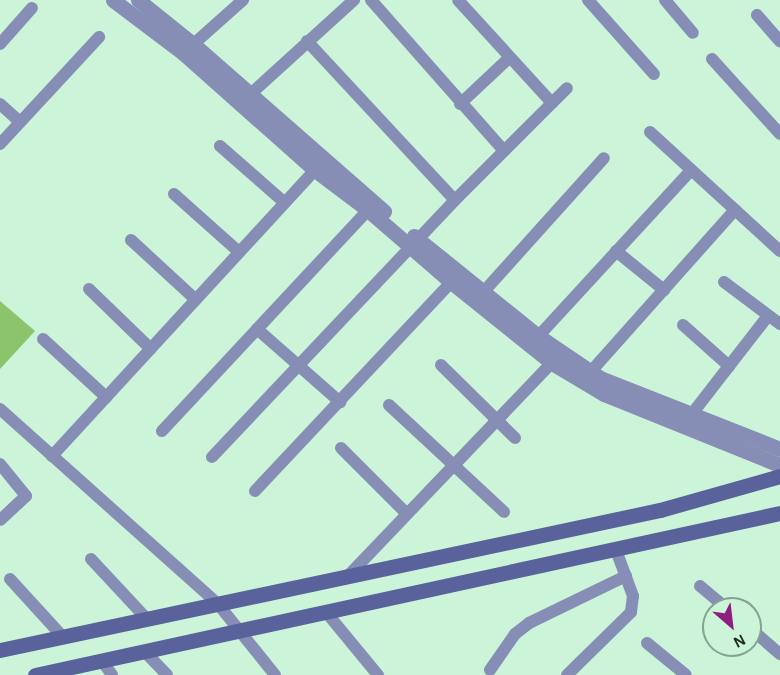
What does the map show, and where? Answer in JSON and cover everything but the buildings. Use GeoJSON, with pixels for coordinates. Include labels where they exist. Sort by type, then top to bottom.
{"type":"FeatureCollection","features":[{"type":"Feature","properties":{"kind":"main road"},"geometry":{"type":"LineString","coordinates":[[0,650],[660,510],[780,476]]}},
{"type":"Feature","properties":{"kind":"main road"},"geometry":{"type":"LineString","coordinates":[[35,675],[780,513]]}},
{"type":"Feature","properties":{"kind":"street"},"geometry":{"type":"LineString","coordinates":[[138,0],[188,49],[415,244],[534,341],[586,377],[604,394],[780,449]]}},
{"type":"Feature","properties":{"kind":"street"},"geometry":{"type":"LineString","coordinates":[[188,49],[243,0]]}},
{"type":"Feature","properties":{"kind":"street"},"geometry":{"type":"LineString","coordinates":[[245,99],[354,0]]}},
{"type":"Feature","properties":{"kind":"street"},"geometry":{"type":"LineString","coordinates":[[371,0],[460,104],[504,151]]}},
{"type":"Feature","properties":{"kind":"street"},"geometry":{"type":"LineString","coordinates":[[458,0],[552,103]]}},
{"type":"Feature","properties":{"kind":"street"},"geometry":{"type":"LineString","coordinates":[[588,0],[654,74]]}},
{"type":"Feature","properties":{"kind":"street"},"geometry":{"type":"LineString","coordinates":[[665,0],[693,33]]}},
{"type":"Feature","properties":{"kind":"street"},"geometry":{"type":"LineString","coordinates":[[121,2],[188,49]]}},
{"type":"Feature","properties":{"kind":"street"},"geometry":{"type":"LineString","coordinates":[[0,44],[32,8]]}},
{"type":"Feature","properties":{"kind":"street"},"geometry":{"type":"LineString","coordinates":[[758,15],[780,41]]}},
{"type":"Feature","properties":{"kind":"street"},"geometry":{"type":"LineString","coordinates":[[0,144],[99,38]]}},
{"type":"Feature","properties":{"kind":"street"},"geometry":{"type":"LineString","coordinates":[[307,41],[455,201]]}},
{"type":"Feature","properties":{"kind":"street"},"geometry":{"type":"LineString","coordinates":[[460,104],[509,58]]}},
{"type":"Feature","properties":{"kind":"street"},"geometry":{"type":"LineString","coordinates":[[712,58],[780,134]]}},
{"type":"Feature","properties":{"kind":"street"},"geometry":{"type":"LineString","coordinates":[[212,457],[455,201],[567,88]]}},
{"type":"Feature","properties":{"kind":"street"},"geometry":{"type":"LineString","coordinates":[[245,99],[315,170],[415,244],[451,282],[479,297]]}},
{"type":"Feature","properties":{"kind":"street"},"geometry":{"type":"LineString","coordinates":[[0,104],[20,122]]}},
{"type":"Feature","properties":{"kind":"street"},"geometry":{"type":"LineString","coordinates":[[650,132],[780,251]]}},
{"type":"Feature","properties":{"kind":"street"},"geometry":{"type":"LineString","coordinates":[[220,146],[285,203]]}},
{"type":"Feature","properties":{"kind":"street"},"geometry":{"type":"LineString","coordinates":[[479,297],[604,159]]}},
{"type":"Feature","properties":{"kind":"street"},"geometry":{"type":"LineString","coordinates":[[52,456],[315,170]]}},
{"type":"Feature","properties":{"kind":"street"},"geometry":{"type":"LineString","coordinates":[[534,341],[691,170]]}},
{"type":"Feature","properties":{"kind":"street"},"geometry":{"type":"LineString","coordinates":[[174,194],[239,252]]}},
{"type":"Feature","properties":{"kind":"street"},"geometry":{"type":"LineString","coordinates":[[162,431],[368,210]]}},
{"type":"Feature","properties":{"kind":"street"},"geometry":{"type":"LineString","coordinates":[[586,377],[735,210]]}},
{"type":"Feature","properties":{"kind":"street"},"geometry":{"type":"LineString","coordinates":[[130,240],[196,300]]}},
{"type":"Feature","properties":{"kind":"street"},"geometry":{"type":"LineString","coordinates":[[616,251],[664,290]]}},
{"type":"Feature","properties":{"kind":"street"},"geometry":{"type":"LineString","coordinates":[[255,491],[451,282]]}},
{"type":"Feature","properties":{"kind":"street"},"geometry":{"type":"LineString","coordinates":[[724,282],[780,324]]}},
{"type":"Feature","properties":{"kind":"street"},"geometry":{"type":"LineString","coordinates":[[89,289],[151,349]]}},
{"type":"Feature","properties":{"kind":"street"},"geometry":{"type":"LineString","coordinates":[[687,420],[768,316]]}},
{"type":"Feature","properties":{"kind":"street"},"geometry":{"type":"LineString","coordinates":[[683,325],[729,366]]}},
{"type":"Feature","properties":{"kind":"street"},"geometry":{"type":"LineString","coordinates":[[257,329],[340,402]]}},
{"type":"Feature","properties":{"kind":"street"},"geometry":{"type":"LineString","coordinates":[[43,339],[106,397]]}},
{"type":"Feature","properties":{"kind":"street"},"geometry":{"type":"LineString","coordinates":[[348,576],[557,358]]}},
{"type":"Feature","properties":{"kind":"street"},"geometry":{"type":"LineString","coordinates":[[441,366],[515,438]]}},
{"type":"Feature","properties":{"kind":"street"},"geometry":{"type":"LineString","coordinates":[[389,405],[504,512]]}},
{"type":"Feature","properties":{"kind":"street"},"geometry":{"type":"LineString","coordinates":[[0,409],[218,604],[275,675]]}},
{"type":"Feature","properties":{"kind":"street"},"geometry":{"type":"LineString","coordinates":[[687,420],[780,465]]}},
{"type":"Feature","properties":{"kind":"street"},"geometry":{"type":"LineString","coordinates":[[341,448],[407,514]]}},
{"type":"Feature","properties":{"kind":"street"},"geometry":{"type":"LineString","coordinates":[[0,464],[26,496],[0,520]]}},
{"type":"Feature","properties":{"kind":"street"},"geometry":{"type":"LineString","coordinates":[[567,675],[631,612],[633,596],[616,550]]}},
{"type":"Feature","properties":{"kind":"street"},"geometry":{"type":"LineString","coordinates":[[91,560],[147,619]]}},
{"type":"Feature","properties":{"kind":"street"},"geometry":{"type":"LineString","coordinates":[[490,670],[515,634],[529,623],[626,576]]}},
{"type":"Feature","properties":{"kind":"street"},"geometry":{"type":"LineString","coordinates":[[10,579],[63,637]]}},
{"type":"Feature","properties":{"kind":"street"},"geometry":{"type":"LineString","coordinates":[[700,586],[713,597]]}},
{"type":"Feature","properties":{"kind":"street"},"geometry":{"type":"LineString","coordinates":[[326,612],[378,675]]}},
{"type":"Feature","properties":{"kind":"street"},"geometry":{"type":"LineString","coordinates":[[762,638],[780,654]]}},
{"type":"Feature","properties":{"kind":"street"},"geometry":{"type":"LineString","coordinates":[[648,644],[686,675]]}},
{"type":"Feature","properties":{"kind":"street"},"geometry":{"type":"LineString","coordinates":[[144,651],[167,675]]}},
{"type":"Feature","properties":{"kind":"street"},"geometry":{"type":"LineString","coordinates":[[102,661],[112,675]]}}]}
